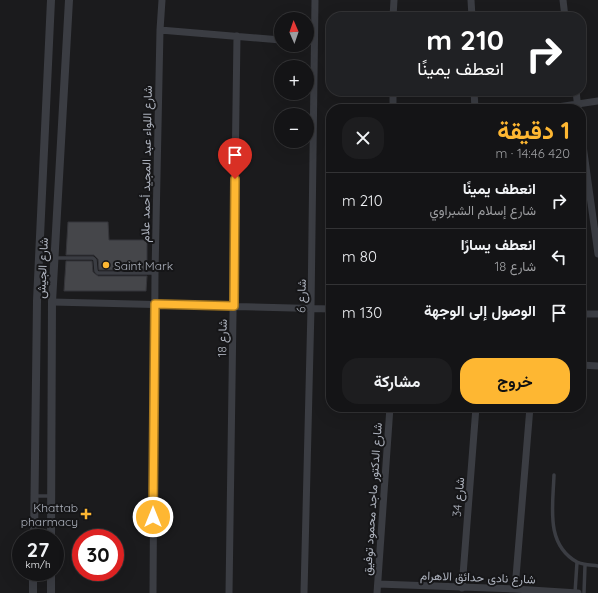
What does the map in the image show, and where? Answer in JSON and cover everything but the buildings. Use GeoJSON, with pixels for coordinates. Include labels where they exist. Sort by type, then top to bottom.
{"type":"FeatureCollection","features":[{"type":"Feature","properties":{"kind":"street","name":"شارع الجيش"},"geometry":{"type":"LineString","coordinates":[[34,529],[37,301],[51,0]]}},
{"type":"Feature","properties":{"kind":"street","name":"شارع الجيش"},"geometry":{"type":"LineString","coordinates":[[51,529],[52,302],[69,0]]}},
{"type":"Feature","properties":{"kind":"street","name":"شارع اللواء عبد المجيد أحمد علام"},"geometry":{"type":"LineString","coordinates":[[153,593],[155,273],[160,30],[162,0]]}},
{"type":"Feature","properties":{"kind":"street","name":"شارع 6"},"geometry":{"type":"LineString","coordinates":[[314,12],[315,0]]}},
{"type":"Feature","properties":{"kind":"street"},"geometry":{"type":"LineString","coordinates":[[394,0],[394,12]]}},
{"type":"Feature","properties":{"kind":"street"},"geometry":{"type":"LineString","coordinates":[[471,0],[472,12]]}},
{"type":"Feature","properties":{"kind":"street"},"geometry":{"type":"LineString","coordinates":[[563,0],[564,12]]}},
{"type":"Feature","properties":{"kind":"street"},"geometry":{"type":"LineString","coordinates":[[160,30],[274,39]]}},
{"type":"Feature","properties":{"kind":"street","name":"شارع 18"},"geometry":{"type":"LineString","coordinates":[[229,593],[237,36]]}},
{"type":"Feature","properties":{"kind":"street","name":"شارع 6"},"geometry":{"type":"LineString","coordinates":[[304,593],[312,308],[311,52]]}},
{"type":"Feature","properties":{"kind":"street"},"geometry":{"type":"LineString","coordinates":[[586,105],[598,101]]}},
{"type":"Feature","properties":{"kind":"street"},"geometry":{"type":"LineString","coordinates":[[586,167],[598,254]]}},
{"type":"Feature","properties":{"kind":"street"},"geometry":{"type":"LineString","coordinates":[[52,302],[326,309]]}},
{"type":"Feature","properties":{"kind":"street"},"geometry":{"type":"LineString","coordinates":[[586,314],[598,314]]}},
{"type":"Feature","properties":{"kind":"street"},"geometry":{"type":"LineString","coordinates":[[586,365],[598,366]]}},
{"type":"Feature","properties":{"kind":"street","name":"شارع الدكتور ماجد محمود توفيق"},"geometry":{"type":"LineString","coordinates":[[377,593],[390,412]]}},
{"type":"Feature","properties":{"kind":"street","name":"شارع 34"},"geometry":{"type":"LineString","coordinates":[[462,588],[476,412]]}},
{"type":"Feature","properties":{"kind":"street"},"geometry":{"type":"LineString","coordinates":[[515,589],[530,412]]}},
{"type":"Feature","properties":{"kind":"street"},"geometry":{"type":"LineString","coordinates":[[33,581],[33,593]]}},
{"type":"Feature","properties":{"kind":"street"},"geometry":{"type":"LineString","coordinates":[[51,581],[51,593]]}},
{"type":"Feature","properties":{"kind":"street","name":"شارع نادى حدائق الاهرام"},"geometry":{"type":"LineString","coordinates":[[378,584],[515,589],[576,593]]}},
{"type":"Feature","properties":{"kind":"lane"},"geometry":{"type":"LineString","coordinates":[[55,258],[93,258],[95,260],[96,271],[98,273],[155,273]]}},
{"type":"Feature","properties":{"kind":"lane"},"geometry":{"type":"LineString","coordinates":[[554,475],[552,523],[556,538],[564,552],[577,562],[598,566]]}},
{"type":"Feature","properties":{"kind":"lane"},"geometry":{"type":"LineString","coordinates":[[34,496],[52,496]]}},
{"type":"Feature","properties":{"kind":"lane"},"geometry":{"type":"LineString","coordinates":[[576,593],[577,562]]}},
{"type":"Feature","properties":{"kind":"lane"},"geometry":{"type":"LineString","coordinates":[[584,593],[586,564]]}},
{"type":"Feature","properties":{"kind":"place","name":"Saint Mark"},"geometry":{"type":"Point","coordinates":[106,265]}},
{"type":"Feature","properties":{"kind":"place","name":"Khattab pharmacy"},"geometry":{"type":"Point","coordinates":[86,514]}},
{"type":"Feature","properties":{"kind":"route"},"geometry":{"type":"LineString","coordinates":[[153,517],[155,304],[234,306],[235,179]]}}]}
